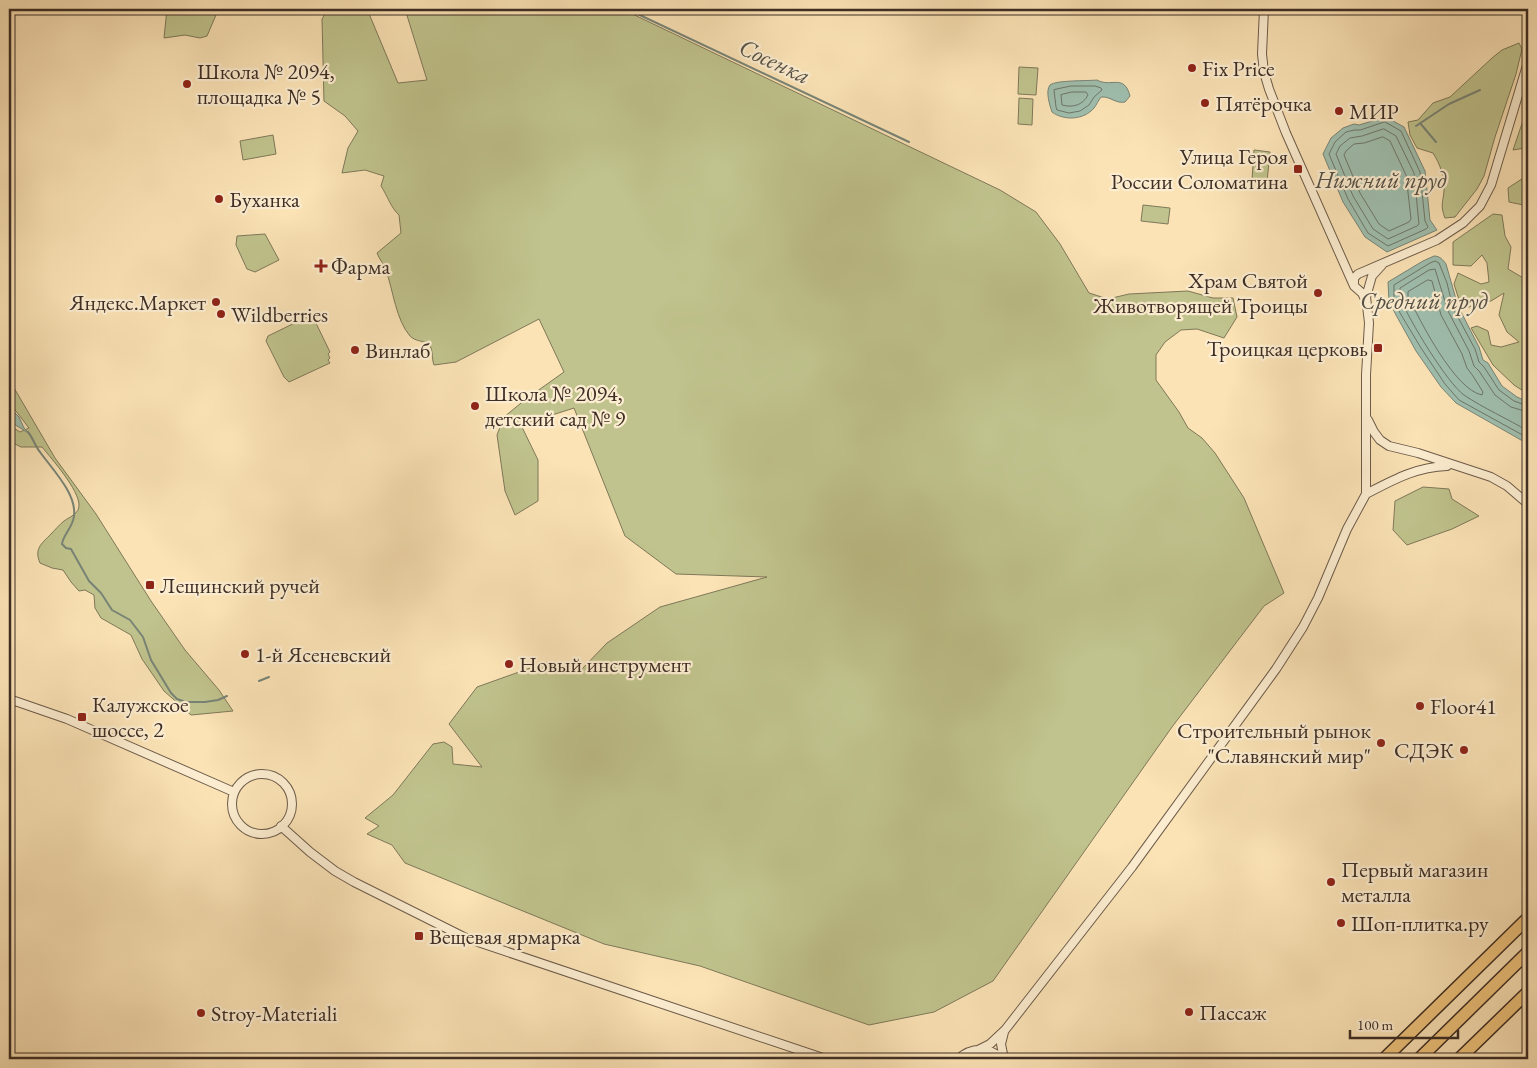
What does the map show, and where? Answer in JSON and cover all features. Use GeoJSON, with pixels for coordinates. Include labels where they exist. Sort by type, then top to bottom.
{"type":"FeatureCollection","features":[{"type":"Feature","properties":{"kind":"highway"},"geometry":{"type":"LineString","coordinates":[[1384,1059],[1528,918]]}},
{"type":"Feature","properties":{"kind":"highway"},"geometry":{"type":"LineString","coordinates":[[1419,1059],[1528,952]]}},
{"type":"Feature","properties":{"kind":"highway"},"geometry":{"type":"LineString","coordinates":[[1459,1059],[1528,992]]}},
{"type":"Feature","properties":{"kind":"highway"},"geometry":{"type":"LineString","coordinates":[[1468,1059],[1491,1028]]}},
{"type":"Feature","properties":{"kind":"street"},"geometry":{"type":"LineString","coordinates":[[1264,9],[1262,54],[1264,72],[1269,89],[1286,133],[1356,286],[1367,304]]}},
{"type":"Feature","properties":{"kind":"street"},"geometry":{"type":"LineString","coordinates":[[1370,283],[1363,290],[1356,286],[1354,278],[1437,240],[1463,223],[1480,206],[1490,185],[1528,62]]}},
{"type":"Feature","properties":{"kind":"street"},"geometry":{"type":"LineString","coordinates":[[1343,257],[1350,270],[1368,276],[1370,283]]}},
{"type":"Feature","properties":{"kind":"street"},"geometry":{"type":"LineString","coordinates":[[978,1050],[990,1044],[1004,1030],[1132,867],[1276,669],[1318,598],[1347,529],[1366,494],[1366,375],[1369,323],[1367,293],[1375,272],[1382,265]]}},
{"type":"Feature","properties":{"kind":"street"},"geometry":{"type":"LineString","coordinates":[[1367,418],[1380,440],[1389,446],[1418,453],[1491,477],[1507,486],[1528,504]]}},
{"type":"Feature","properties":{"kind":"street"},"geometry":{"type":"LineString","coordinates":[[1366,494],[1401,476],[1420,469],[1454,466]]}},
{"type":"Feature","properties":{"kind":"street"},"geometry":{"type":"LineString","coordinates":[[9,699],[67,718],[234,792]]}},
{"type":"Feature","properties":{"kind":"street"},"geometry":{"type":"LineString","coordinates":[[264,774],[280,780],[288,789],[292,800],[291,812],[281,826],[272,832],[262,833],[246,829],[238,821],[233,810],[233,798],[234,792],[240,783],[253,775],[264,774]]}},
{"type":"Feature","properties":{"kind":"street"},"geometry":{"type":"LineString","coordinates":[[281,826],[335,871],[466,938],[826,1059]]}},
{"type":"Feature","properties":{"kind":"street"},"geometry":{"type":"LineString","coordinates":[[1003,1059],[1001,1044],[1004,1030]]}},
{"type":"Feature","properties":{"kind":"street"},"geometry":{"type":"LineString","coordinates":[[958,1059],[967,1052],[978,1050],[989,1051],[1003,1059]]}},
{"type":"Feature","properties":{"kind":"green space"},"geometry":{"type":"Polygon","coordinates":[[[167,9],[215,9],[216,15],[207,36],[200,38],[185,35],[164,38],[167,9]]]}},
{"type":"Feature","properties":{"kind":"green space"},"geometry":{"type":"Polygon","coordinates":[[[328,9],[367,9],[398,83],[427,80],[405,9],[622,9],[1000,190],[1036,212],[1060,244],[1089,293],[1108,299],[1129,294],[1188,291],[1213,298],[1233,298],[1237,317],[1224,338],[1197,329],[1181,330],[1165,342],[1156,355],[1156,380],[1188,428],[1202,438],[1215,453],[1244,498],[1284,593],[1264,606],[1172,727],[993,981],[934,1012],[869,1025],[700,966],[604,944],[405,863],[392,845],[367,834],[379,826],[365,818],[393,795],[433,744],[444,742],[452,747],[453,764],[482,767],[449,724],[477,687],[547,662],[563,673],[581,670],[607,643],[660,607],[767,577],[676,574],[625,536],[574,408],[521,425],[538,460],[538,501],[515,515],[505,491],[497,435],[504,417],[564,372],[539,319],[456,362],[434,365],[431,348],[428,343],[414,339],[405,329],[398,313],[386,270],[377,253],[401,233],[399,215],[391,205],[381,186],[384,176],[365,170],[342,173],[348,148],[358,131],[345,116],[324,101],[322,19],[328,9]]]}},
{"type":"Feature","properties":{"kind":"green space"},"geometry":{"type":"Polygon","coordinates":[[[1519,43],[1522,49],[1516,74],[1484,176],[1477,189],[1455,217],[1445,218],[1442,207],[1444,181],[1440,166],[1433,153],[1417,148],[1410,135],[1408,122],[1418,120],[1433,103],[1450,97],[1502,50],[1519,43]]]}},
{"type":"Feature","properties":{"kind":"green space"},"geometry":{"type":"Polygon","coordinates":[[[1019,67],[1038,68],[1036,95],[1018,94],[1019,67]]]}},
{"type":"Feature","properties":{"kind":"green space"},"geometry":{"type":"Polygon","coordinates":[[[1019,98],[1033,99],[1032,125],[1018,124],[1019,98]]]}},
{"type":"Feature","properties":{"kind":"green space"},"geometry":{"type":"Polygon","coordinates":[[[1528,106],[1528,168],[1525,148],[1513,150],[1528,106]]]}},
{"type":"Feature","properties":{"kind":"green space"},"geometry":{"type":"Polygon","coordinates":[[[273,135],[276,154],[243,160],[240,141],[273,135]]]}},
{"type":"Feature","properties":{"kind":"green space"},"geometry":{"type":"Polygon","coordinates":[[[1254,150],[1270,152],[1267,182],[1252,180],[1254,150]]]}},
{"type":"Feature","properties":{"kind":"green space"},"geometry":{"type":"Polygon","coordinates":[[[1528,175],[1528,206],[1509,202],[1508,188],[1528,175]]]}},
{"type":"Feature","properties":{"kind":"green space"},"geometry":{"type":"Polygon","coordinates":[[[1143,205],[1170,208],[1168,224],[1141,221],[1143,205]]]}},
{"type":"Feature","properties":{"kind":"green space"},"geometry":{"type":"Polygon","coordinates":[[[1493,214],[1502,215],[1505,236],[1511,247],[1508,269],[1528,279],[1528,394],[1514,385],[1493,365],[1471,328],[1477,326],[1488,331],[1491,345],[1501,347],[1519,342],[1507,332],[1499,315],[1504,293],[1491,301],[1462,309],[1454,284],[1458,273],[1481,284],[1489,282],[1487,263],[1482,255],[1471,266],[1453,265],[1453,242],[1493,214]]]}},
{"type":"Feature","properties":{"kind":"green space"},"geometry":{"type":"Polygon","coordinates":[[[265,234],[279,260],[255,272],[247,269],[236,245],[237,236],[265,234]]]}},
{"type":"Feature","properties":{"kind":"green space"},"geometry":{"type":"Polygon","coordinates":[[[309,316],[313,317],[330,352],[328,360],[330,363],[289,382],[284,377],[266,341],[268,336],[309,316]]]}},
{"type":"Feature","properties":{"kind":"green space"},"geometry":{"type":"Polygon","coordinates":[[[9,374],[10,381],[55,458],[96,514],[151,601],[185,650],[219,690],[233,711],[191,715],[164,691],[142,659],[131,635],[101,618],[95,608],[94,595],[85,590],[79,591],[63,570],[40,563],[38,550],[42,544],[62,523],[76,513],[79,505],[75,491],[70,483],[42,447],[21,447],[9,441],[9,425],[20,432],[29,428],[9,402],[9,374]]]}},
{"type":"Feature","properties":{"kind":"green space"},"geometry":{"type":"Polygon","coordinates":[[[1423,487],[1449,489],[1452,499],[1479,516],[1452,529],[1407,545],[1393,530],[1395,501],[1423,487]]]}},
{"type":"Feature","properties":{"kind":"water"},"geometry":{"type":"Polygon","coordinates":[[[1097,80],[1121,83],[1127,89],[1130,96],[1125,102],[1101,97],[1090,112],[1079,117],[1062,117],[1052,112],[1048,95],[1050,85],[1065,81],[1097,80]]]}},
{"type":"Feature","properties":{"kind":"water","name":"Нижний пруд"},"geometry":{"type":"Polygon","coordinates":[[[1386,117],[1404,127],[1425,171],[1430,220],[1437,230],[1387,252],[1365,237],[1343,202],[1323,154],[1331,138],[1343,128],[1386,117]]]}},
{"type":"Feature","properties":{"kind":"water","name":"Средний пруд"},"geometry":{"type":"Polygon","coordinates":[[[1434,256],[1440,257],[1446,264],[1458,306],[1479,347],[1483,360],[1488,363],[1502,386],[1517,397],[1528,402],[1528,444],[1456,403],[1441,387],[1416,351],[1389,301],[1388,282],[1434,256]]]}},
{"type":"Feature","properties":{"kind":"water"},"geometry":{"type":"Polygon","coordinates":[[[9,407],[19,417],[24,428],[30,434],[9,421],[9,407]]]}},
{"type":"Feature","properties":{"kind":"waterway","name":"Сосенка"},"geometry":{"type":"LineString","coordinates":[[627,9],[909,142]]}},
{"type":"Feature","properties":{"kind":"waterway"},"geometry":{"type":"LineString","coordinates":[[1416,126],[1449,104],[1480,90]]}},
{"type":"Feature","properties":{"kind":"waterway"},"geometry":{"type":"LineString","coordinates":[[1420,123],[1436,142]]}},
{"type":"Feature","properties":{"kind":"waterway"},"geometry":{"type":"LineString","coordinates":[[28,432],[38,450],[63,482],[72,499],[74,516],[62,544],[66,548],[71,549],[89,581],[101,593],[112,610],[130,620],[143,637],[151,660],[171,693],[177,699],[186,702],[205,702],[227,696]]}},
{"type":"Feature","properties":{"kind":"waterway"},"geometry":{"type":"LineString","coordinates":[[259,681],[269,677]]}},
{"type":"Feature","properties":{"kind":"place","name":"Fix Price"},"geometry":{"type":"Point","coordinates":[1192,68]}},
{"type":"Feature","properties":{"kind":"place","name":"Школа № 2094, площадка № 5"},"geometry":{"type":"Point","coordinates":[187,84]}},
{"type":"Feature","properties":{"kind":"place","name":"Пятёрочка"},"geometry":{"type":"Point","coordinates":[1205,103]}},
{"type":"Feature","properties":{"kind":"place","name":"МИР"},"geometry":{"type":"Point","coordinates":[1339,111]}},
{"type":"Feature","properties":{"kind":"place","name":"Улица Героя России Соломатина"},"geometry":{"type":"Point","coordinates":[1298,169]}},
{"type":"Feature","properties":{"kind":"place","name":"Буханка"},"geometry":{"type":"Point","coordinates":[219,199]}},
{"type":"Feature","properties":{"kind":"place","name":"Фарма"},"geometry":{"type":"Point","coordinates":[321,266]}},
{"type":"Feature","properties":{"kind":"place","name":"Храм Святой Животворящей Троицы"},"geometry":{"type":"Point","coordinates":[1318,293]}},
{"type":"Feature","properties":{"kind":"place","name":"Яндекс.Маркет"},"geometry":{"type":"Point","coordinates":[216,302]}},
{"type":"Feature","properties":{"kind":"place","name":"Wildberries"},"geometry":{"type":"Point","coordinates":[221,314]}},
{"type":"Feature","properties":{"kind":"place","name":"Троицкая церковь"},"geometry":{"type":"Point","coordinates":[1378,348]}},
{"type":"Feature","properties":{"kind":"place","name":"Винлаб"},"geometry":{"type":"Point","coordinates":[355,350]}},
{"type":"Feature","properties":{"kind":"place","name":"Школа № 2094, детский сад № 9"},"geometry":{"type":"Point","coordinates":[475,406]}},
{"type":"Feature","properties":{"kind":"place","name":"Лещинский ручей"},"geometry":{"type":"Point","coordinates":[150,585]}},
{"type":"Feature","properties":{"kind":"place","name":"1-й Ясеневский"},"geometry":{"type":"Point","coordinates":[245,654]}},
{"type":"Feature","properties":{"kind":"place","name":"Новый инструмент"},"geometry":{"type":"Point","coordinates":[509,664]}},
{"type":"Feature","properties":{"kind":"place","name":"Floor41"},"geometry":{"type":"Point","coordinates":[1420,706]}},
{"type":"Feature","properties":{"kind":"place","name":"Калужское шоссе, 2"},"geometry":{"type":"Point","coordinates":[82,717]}},
{"type":"Feature","properties":{"kind":"place","name":"Строительный рынок \"Славянский мир\""},"geometry":{"type":"Point","coordinates":[1381,743]}},
{"type":"Feature","properties":{"kind":"place","name":"СДЭК"},"geometry":{"type":"Point","coordinates":[1464,750]}},
{"type":"Feature","properties":{"kind":"place","name":"Первый магазин металла"},"geometry":{"type":"Point","coordinates":[1331,882]}},
{"type":"Feature","properties":{"kind":"place","name":"Шоп-плитка.ру"},"geometry":{"type":"Point","coordinates":[1341,923]}},
{"type":"Feature","properties":{"kind":"place","name":"Вещевая ярмарка"},"geometry":{"type":"Point","coordinates":[419,936]}},
{"type":"Feature","properties":{"kind":"place","name":"Пассаж"},"geometry":{"type":"Point","coordinates":[1189,1012]}},
{"type":"Feature","properties":{"kind":"place","name":"Stroy-Materiali"},"geometry":{"type":"Point","coordinates":[201,1013]}}]}
